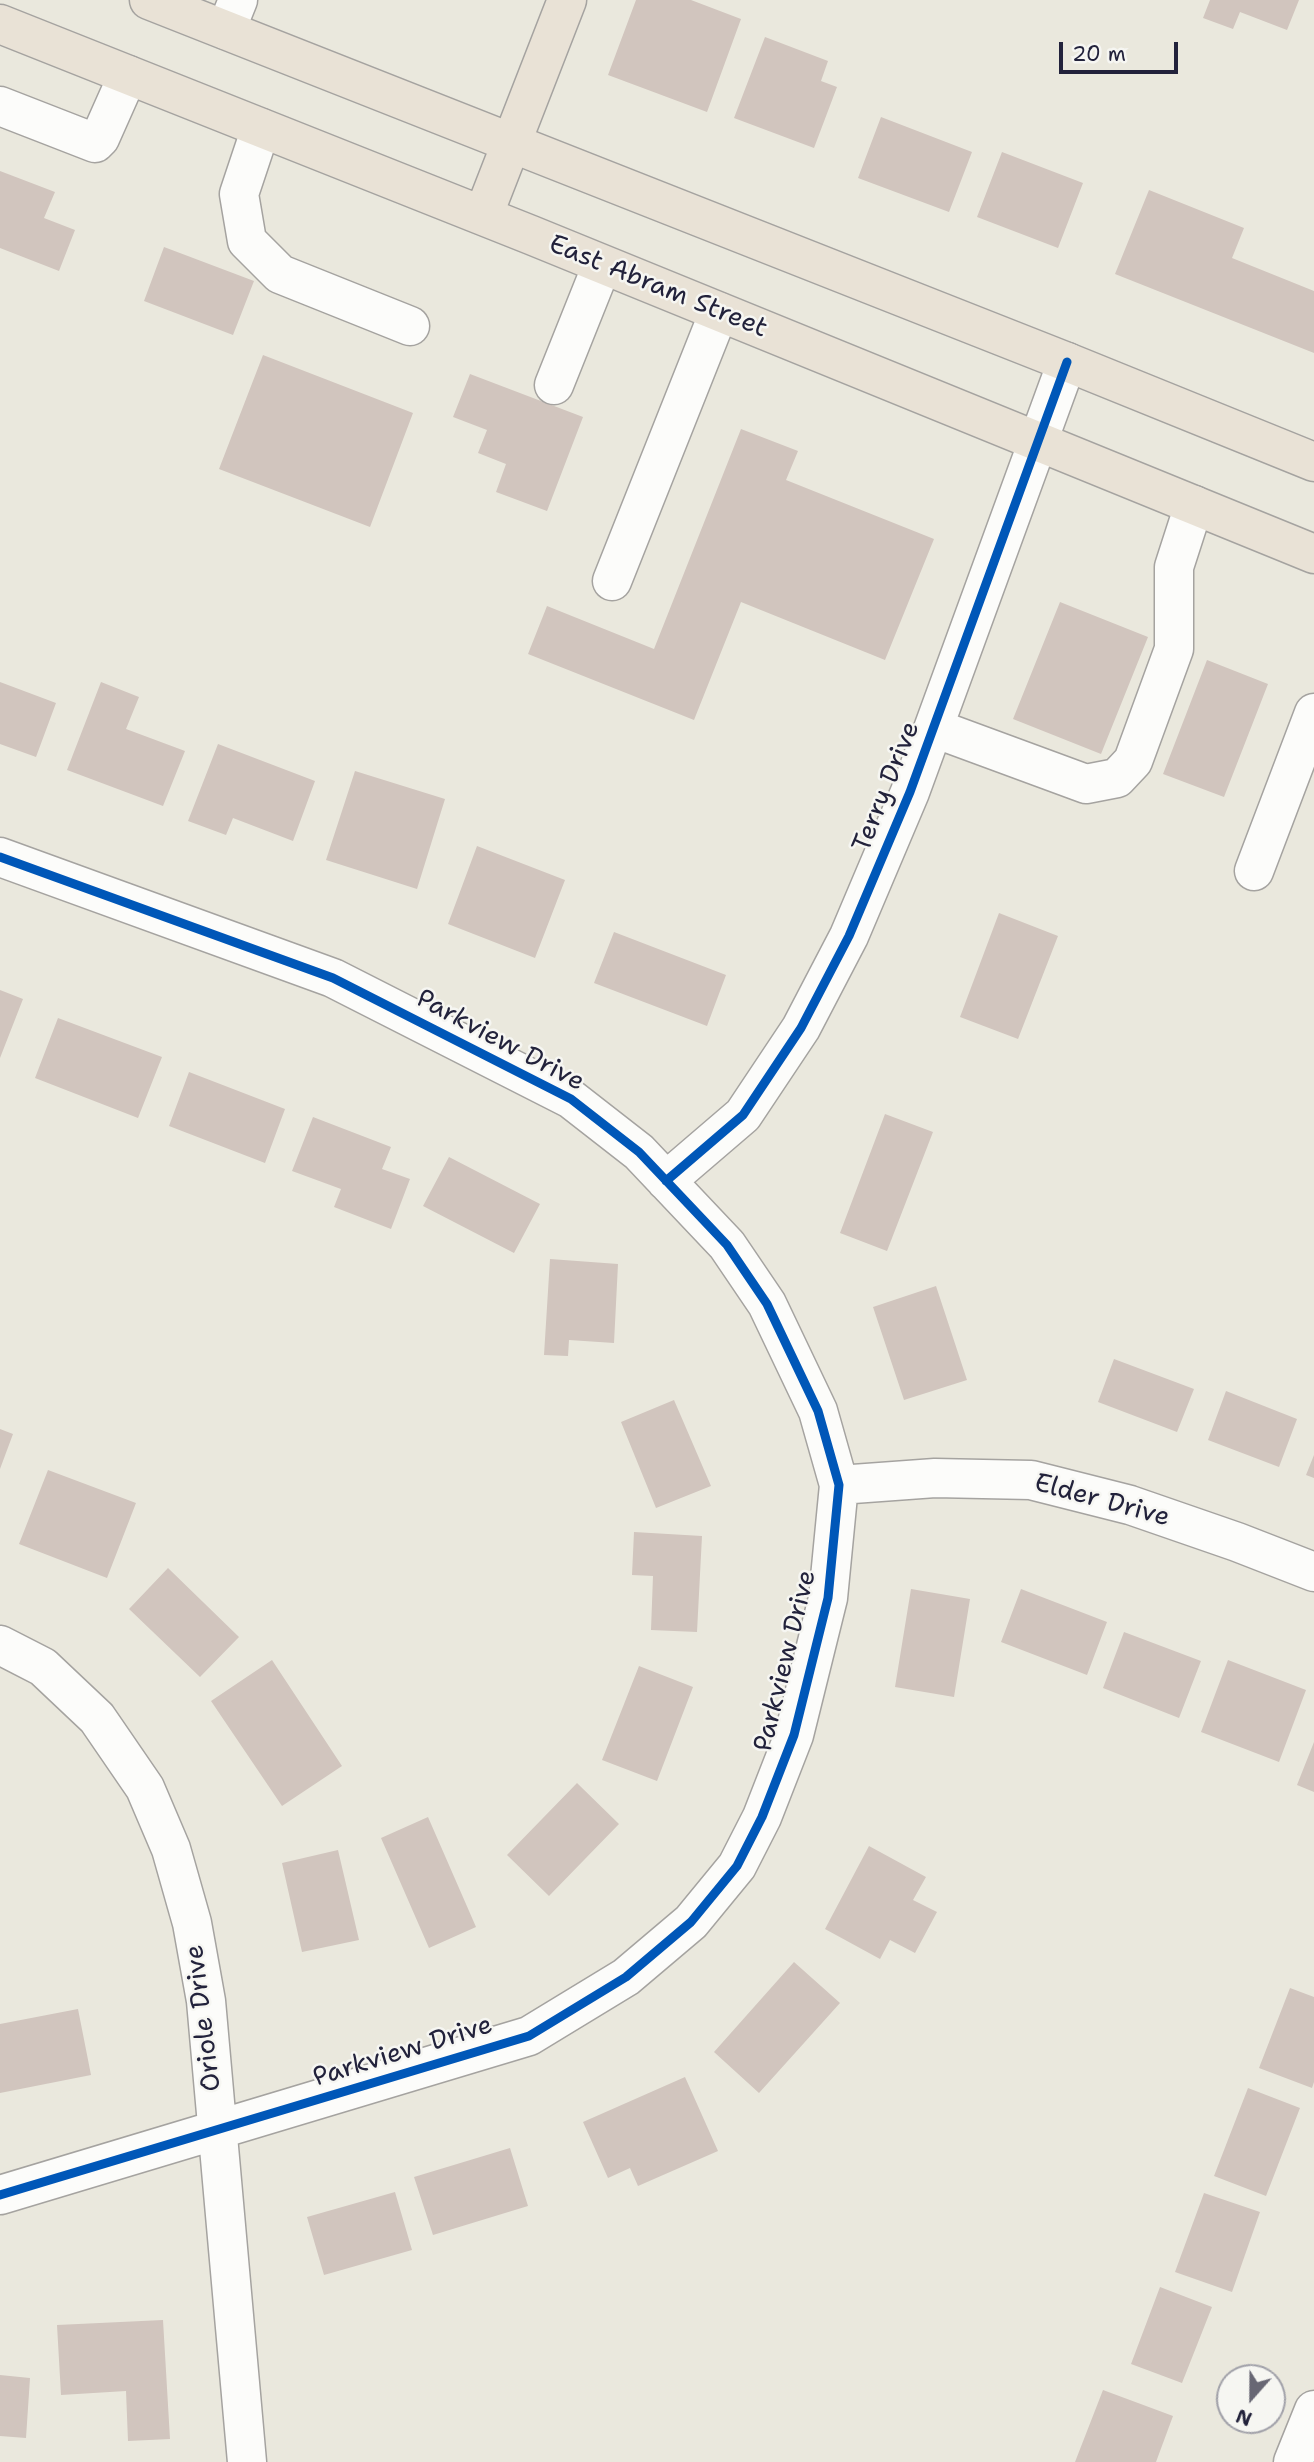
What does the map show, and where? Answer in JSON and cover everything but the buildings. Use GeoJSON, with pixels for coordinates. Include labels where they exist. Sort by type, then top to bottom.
{"type":"FeatureCollection","features":[{"type":"Feature","properties":{"kind":"main road"},"geometry":{"type":"LineString","coordinates":[[483,216],[567,0]]}},
{"type":"Feature","properties":{"kind":"main road"},"geometry":{"type":"LineString","coordinates":[[153,1],[232,15],[511,142],[1314,462]]}},
{"type":"Feature","properties":{"kind":"main road","name":"East Abram Street"},"geometry":{"type":"LineString","coordinates":[[0,24],[483,216],[1314,554]]}},
{"type":"Feature","properties":{"kind":"street"},"geometry":{"type":"LineString","coordinates":[[0,106],[95,143],[100,138],[128,75]]}},
{"type":"Feature","properties":{"kind":"street"},"geometry":{"type":"LineString","coordinates":[[261,128],[239,194],[247,241],[280,274],[410,326]]}},
{"type":"Feature","properties":{"kind":"street"},"geometry":{"type":"LineString","coordinates":[[554,385],[602,265]]}},
{"type":"Feature","properties":{"kind":"street"},"geometry":{"type":"LineString","coordinates":[[612,582],[719,312]]}},
{"type":"Feature","properties":{"kind":"street","name":"Terry Drive"},"geometry":{"type":"LineString","coordinates":[[666,1181],[743,1115],[801,1028],[849,936],[910,792],[1068,362]]}},
{"type":"Feature","properties":{"kind":"street"},"geometry":{"type":"LineString","coordinates":[[934,728],[1086,783],[1117,778],[1133,761],[1174,649],[1174,566],[1194,505]]}},
{"type":"Feature","properties":{"kind":"street"},"geometry":{"type":"LineString","coordinates":[[1254,871],[1314,713]]}},
{"type":"Feature","properties":{"kind":"street","name":"Parkview Drive"},"geometry":{"type":"LineString","coordinates":[[0,857],[332,978],[571,1099],[639,1152],[727,1245],[767,1304],[818,1412],[839,1485],[828,1598],[794,1735],[762,1818],[737,1866],[691,1922],[626,1977],[529,2036],[0,2195]]}},
{"type":"Feature","properties":{"kind":"street","name":"Elder Drive"},"geometry":{"type":"LineString","coordinates":[[839,1485],[935,1478],[1031,1480],[1130,1505],[1314,1572]]}},
{"type":"Feature","properties":{"kind":"street","name":"Oriole Drive"},"geometry":{"type":"LineString","coordinates":[[0,1645],[43,1667],[97,1718],[145,1788],[171,1849],[192,1923],[205,2001],[247,2462]]}},
{"type":"Feature","properties":{"kind":"street"},"geometry":{"type":"LineString","coordinates":[[1293,2462],[1314,2410]]}},
{"type":"Feature","properties":{"kind":"cycle path"},"geometry":{"type":"LineString","coordinates":[[666,1181],[743,1115],[801,1028],[849,936],[910,792],[1067,362]]}},
{"type":"Feature","properties":{"kind":"cycle path"},"geometry":{"type":"LineString","coordinates":[[0,857],[333,978],[571,1099],[639,1152],[727,1245],[767,1304],[818,1411],[839,1485],[828,1598],[794,1735],[762,1817],[737,1866],[691,1922],[626,1977],[529,2036],[0,2195]]}}]}
